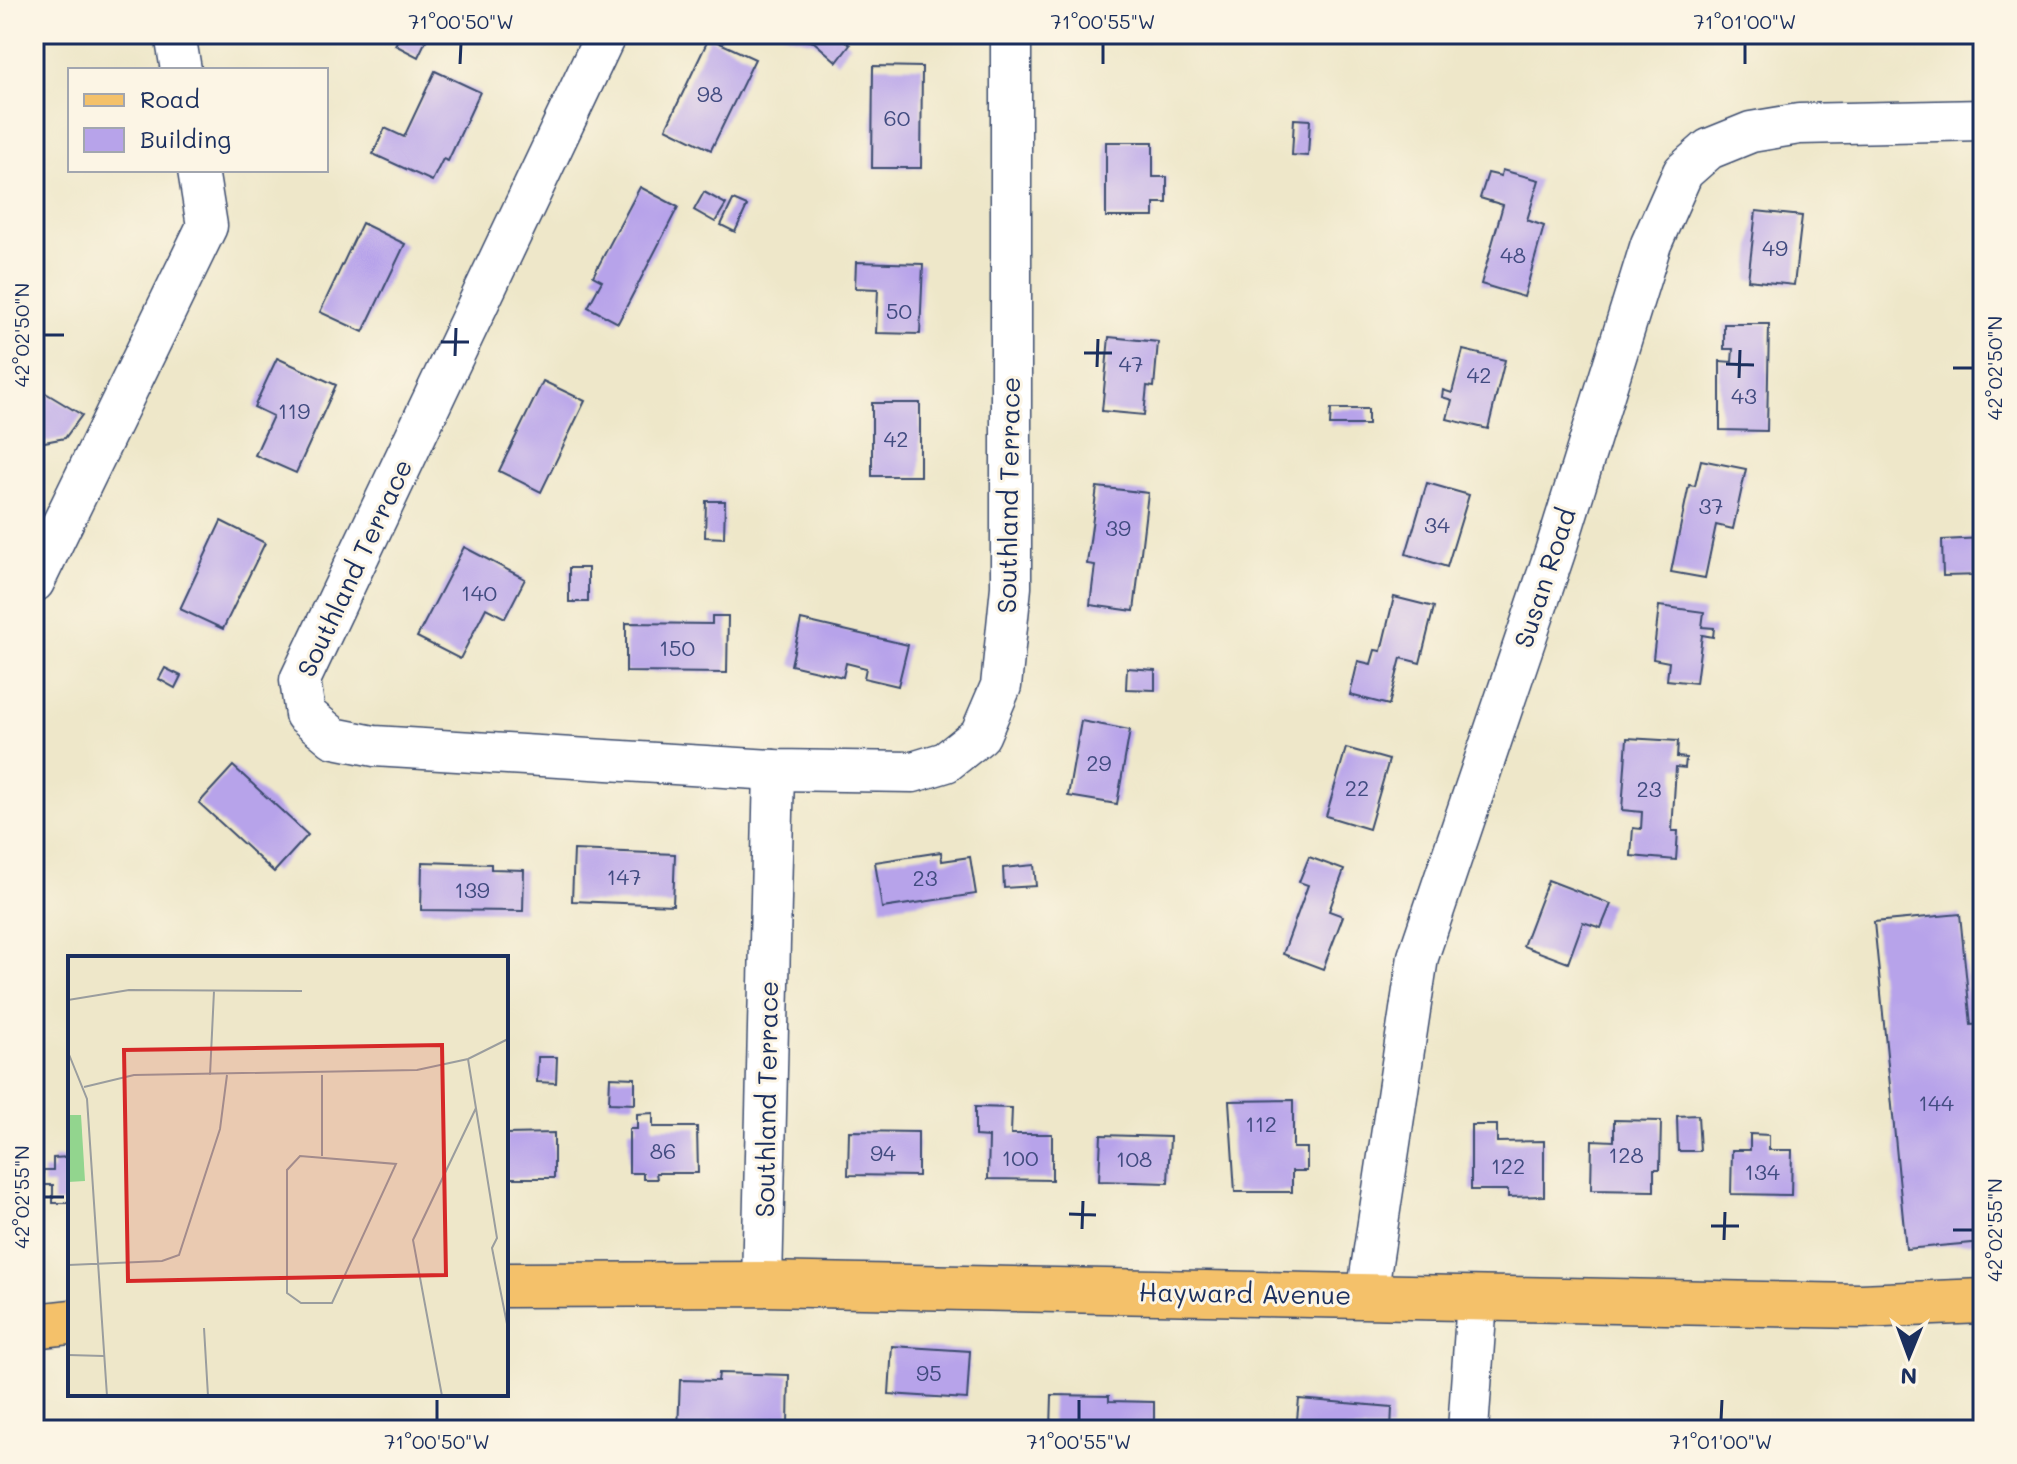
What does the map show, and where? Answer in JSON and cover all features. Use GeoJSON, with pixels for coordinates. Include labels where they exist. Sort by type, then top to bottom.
{"type":"FeatureCollection","features":[{"type":"Feature","properties":{"kind":"main road","name":"Hayward Avenue"},"geometry":{"type":"LineString","coordinates":[[508,1285],[762,1284],[1860,1306],[1983,1301]]}},
{"type":"Feature","properties":{"kind":"main road"},"geometry":{"type":"LineString","coordinates":[[34,1326],[68,1322]]}},
{"type":"Feature","properties":{"kind":"street"},"geometry":{"type":"LineString","coordinates":[[175,34],[181,68]]}},
{"type":"Feature","properties":{"kind":"street","name":"Southland Terrace"},"geometry":{"type":"LineString","coordinates":[[606,34],[300,680],[305,714],[334,738],[374,746],[774,770],[913,772],[946,762],[980,735],[1001,686],[1011,587],[1011,34]]}},
{"type":"Feature","properties":{"kind":"street","name":"Susan Road"},"geometry":{"type":"LineString","coordinates":[[1367,1296],[1418,957],[1555,552],[1651,244],[1683,172],[1709,149],[1751,132],[1799,124],[1983,120]]}},
{"type":"Feature","properties":{"kind":"street"},"geometry":{"type":"LineString","coordinates":[[34,582],[207,226],[198,172]]}},
{"type":"Feature","properties":{"kind":"street","name":"Southland Terrace"},"geometry":{"type":"LineString","coordinates":[[762,1284],[774,770]]}},
{"type":"Feature","properties":{"kind":"street"},"geometry":{"type":"LineString","coordinates":[[1468,1430],[1477,1300]]}},
{"type":"Feature","properties":{"kind":"building"},"geometry":{"type":"Polygon","coordinates":[[[401,34],[429,34],[418,57],[395,45],[401,34]]]}},
{"type":"Feature","properties":{"kind":"building"},"geometry":{"type":"Polygon","coordinates":[[[781,34],[837,34],[850,45],[837,62],[814,42],[781,34]]]}},
{"type":"Feature","properties":{"kind":"building"},"geometry":{"type":"Polygon","coordinates":[[[1102,34],[1148,34],[1148,42],[1103,43],[1102,34]]]}},
{"type":"Feature","properties":{"kind":"building"},"geometry":{"type":"Polygon","coordinates":[[[709,38],[755,59],[711,150],[666,128],[709,38]]]}},
{"type":"Feature","properties":{"kind":"building"},"geometry":{"type":"Polygon","coordinates":[[[873,66],[922,67],[921,168],[872,168],[873,66]]]}},
{"type":"Feature","properties":{"kind":"building"},"geometry":{"type":"Polygon","coordinates":[[[435,71],[480,92],[448,161],[443,159],[432,181],[373,154],[385,128],[404,137],[435,71]]]}},
{"type":"Feature","properties":{"kind":"building"},"geometry":{"type":"Polygon","coordinates":[[[1294,119],[1310,120],[1308,156],[1292,155],[1294,119]]]}},
{"type":"Feature","properties":{"kind":"building"},"geometry":{"type":"Polygon","coordinates":[[[1106,142],[1153,142],[1153,177],[1167,177],[1167,203],[1154,203],[1154,217],[1106,217],[1106,142]]]}},
{"type":"Feature","properties":{"kind":"building"},"geometry":{"type":"Polygon","coordinates":[[[1502,170],[1539,180],[1527,220],[1544,226],[1524,297],[1481,284],[1503,205],[1480,198],[1488,173],[1501,176],[1502,170]]]}},
{"type":"Feature","properties":{"kind":"building"},"geometry":{"type":"Polygon","coordinates":[[[640,187],[678,207],[618,323],[588,307],[602,281],[593,276],[640,187]]]}},
{"type":"Feature","properties":{"kind":"building"},"geometry":{"type":"Polygon","coordinates":[[[704,192],[726,204],[715,222],[694,210],[704,192]]]}},
{"type":"Feature","properties":{"kind":"building"},"geometry":{"type":"Polygon","coordinates":[[[733,200],[747,206],[735,232],[721,225],[733,200]]]}},
{"type":"Feature","properties":{"kind":"building"},"geometry":{"type":"Polygon","coordinates":[[[1756,211],[1802,216],[1794,285],[1748,280],[1756,211]]]}},
{"type":"Feature","properties":{"kind":"building"},"geometry":{"type":"Polygon","coordinates":[[[362,223],[405,244],[363,332],[320,312],[362,223]]]}},
{"type":"Feature","properties":{"kind":"building"},"geometry":{"type":"Polygon","coordinates":[[[856,262],[923,264],[920,334],[876,333],[878,289],[855,288],[856,262]]]}},
{"type":"Feature","properties":{"kind":"building"},"geometry":{"type":"Polygon","coordinates":[[[1724,324],[1769,324],[1767,431],[1720,430],[1720,361],[1732,362],[1733,349],[1724,349],[1724,324]]]}},
{"type":"Feature","properties":{"kind":"building"},"geometry":{"type":"Polygon","coordinates":[[[1109,337],[1158,342],[1154,387],[1147,386],[1144,415],[1102,411],[1109,337]]]}},
{"type":"Feature","properties":{"kind":"building"},"geometry":{"type":"Polygon","coordinates":[[[1463,350],[1505,360],[1488,429],[1447,419],[1452,400],[1442,397],[1443,390],[1452,393],[1463,350]]]}},
{"type":"Feature","properties":{"kind":"building"},"geometry":{"type":"Polygon","coordinates":[[[277,358],[336,385],[296,473],[255,455],[273,416],[254,407],[277,358]]]}},
{"type":"Feature","properties":{"kind":"building"},"geometry":{"type":"Polygon","coordinates":[[[543,381],[585,401],[541,492],[499,471],[543,381]]]}},
{"type":"Feature","properties":{"kind":"building"},"geometry":{"type":"Polygon","coordinates":[[[34,386],[82,415],[65,438],[34,444],[34,386]]]}},
{"type":"Feature","properties":{"kind":"building"},"geometry":{"type":"Polygon","coordinates":[[[872,403],[920,403],[920,476],[872,476],[872,403]]]}},
{"type":"Feature","properties":{"kind":"building"},"geometry":{"type":"Polygon","coordinates":[[[1331,409],[1368,409],[1368,425],[1330,425],[1331,409]]]}},
{"type":"Feature","properties":{"kind":"building"},"geometry":{"type":"Polygon","coordinates":[[[1701,460],[1746,469],[1733,529],[1716,525],[1705,578],[1671,572],[1689,485],[1695,486],[1701,460]]]}},
{"type":"Feature","properties":{"kind":"building"},"geometry":{"type":"Polygon","coordinates":[[[1427,483],[1469,495],[1447,567],[1406,554],[1427,483]]]}},
{"type":"Feature","properties":{"kind":"building"},"geometry":{"type":"Polygon","coordinates":[[[1097,487],[1148,493],[1134,611],[1090,605],[1095,565],[1087,564],[1097,487]]]}},
{"type":"Feature","properties":{"kind":"building"},"geometry":{"type":"Polygon","coordinates":[[[706,501],[725,501],[724,538],[705,537],[706,501]]]}},
{"type":"Feature","properties":{"kind":"building"},"geometry":{"type":"Polygon","coordinates":[[[221,521],[265,543],[223,629],[180,609],[221,521]]]}},
{"type":"Feature","properties":{"kind":"building"},"geometry":{"type":"Polygon","coordinates":[[[1983,538],[1983,575],[1943,576],[1942,540],[1983,538]]]}},
{"type":"Feature","properties":{"kind":"building"},"geometry":{"type":"Polygon","coordinates":[[[464,547],[525,579],[505,618],[486,608],[460,659],[417,637],[464,547]]]}},
{"type":"Feature","properties":{"kind":"building"},"geometry":{"type":"Polygon","coordinates":[[[569,568],[588,568],[588,602],[569,602],[569,568]]]}},
{"type":"Feature","properties":{"kind":"building"},"geometry":{"type":"Polygon","coordinates":[[[1394,597],[1434,607],[1420,663],[1401,658],[1389,705],[1350,695],[1358,661],[1371,664],[1375,650],[1381,651],[1394,597]]]}},
{"type":"Feature","properties":{"kind":"building"},"geometry":{"type":"Polygon","coordinates":[[[1659,606],[1704,612],[1702,627],[1714,628],[1713,637],[1702,635],[1696,683],[1667,680],[1669,662],[1653,659],[1659,606]]]}},
{"type":"Feature","properties":{"kind":"building"},"geometry":{"type":"Polygon","coordinates":[[[712,616],[728,616],[727,673],[626,672],[626,623],[712,624],[712,616]]]}},
{"type":"Feature","properties":{"kind":"building"},"geometry":{"type":"Polygon","coordinates":[[[801,620],[908,645],[898,686],[864,678],[866,668],[846,663],[843,677],[791,665],[801,620]]]}},
{"type":"Feature","properties":{"kind":"building"},"geometry":{"type":"Polygon","coordinates":[[[165,668],[181,676],[175,688],[159,679],[165,668]]]}},
{"type":"Feature","properties":{"kind":"building"},"geometry":{"type":"Polygon","coordinates":[[[1127,668],[1155,670],[1155,690],[1126,689],[1127,668]]]}},
{"type":"Feature","properties":{"kind":"building"},"geometry":{"type":"Polygon","coordinates":[[[1081,721],[1130,730],[1117,804],[1068,796],[1081,721]]]}},
{"type":"Feature","properties":{"kind":"building"},"geometry":{"type":"Polygon","coordinates":[[[1627,738],[1678,741],[1677,757],[1686,758],[1685,768],[1676,767],[1672,831],[1678,831],[1676,860],[1631,856],[1633,828],[1641,829],[1642,812],[1622,810],[1627,738]]]}},
{"type":"Feature","properties":{"kind":"building"},"geometry":{"type":"Polygon","coordinates":[[[1346,748],[1389,760],[1369,829],[1326,816],[1346,748]]]}},
{"type":"Feature","properties":{"kind":"building"},"geometry":{"type":"Polygon","coordinates":[[[233,766],[308,835],[274,872],[199,803],[233,766]]]}},
{"type":"Feature","properties":{"kind":"building"},"geometry":{"type":"Polygon","coordinates":[[[574,850],[675,854],[673,905],[572,901],[574,850]]]}},
{"type":"Feature","properties":{"kind":"building"},"geometry":{"type":"Polygon","coordinates":[[[941,852],[942,861],[970,857],[976,894],[882,908],[875,862],[941,852]]]}},
{"type":"Feature","properties":{"kind":"building"},"geometry":{"type":"Polygon","coordinates":[[[1309,857],[1344,870],[1329,911],[1343,916],[1323,969],[1283,954],[1308,885],[1299,882],[1309,857]]]}},
{"type":"Feature","properties":{"kind":"building"},"geometry":{"type":"Polygon","coordinates":[[[422,862],[491,864],[491,869],[524,870],[523,911],[421,910],[422,862]]]}},
{"type":"Feature","properties":{"kind":"building"},"geometry":{"type":"Polygon","coordinates":[[[1034,865],[1036,886],[1004,888],[1003,868],[1034,865]]]}},
{"type":"Feature","properties":{"kind":"building"},"geometry":{"type":"Polygon","coordinates":[[[1548,880],[1611,904],[1601,928],[1583,922],[1568,963],[1523,946],[1548,880]]]}},
{"type":"Feature","properties":{"kind":"building"},"geometry":{"type":"Polygon","coordinates":[[[1960,914],[1971,1025],[1983,1024],[1983,1071],[1977,1071],[1983,1134],[1983,1242],[1906,1249],[1874,922],[1960,914]]]}},
{"type":"Feature","properties":{"kind":"building"},"geometry":{"type":"Polygon","coordinates":[[[538,1057],[557,1057],[556,1083],[537,1082],[538,1057]]]}},
{"type":"Feature","properties":{"kind":"building"},"geometry":{"type":"Polygon","coordinates":[[[610,1077],[635,1078],[635,1104],[609,1103],[610,1077]]]}},
{"type":"Feature","properties":{"kind":"building"},"geometry":{"type":"Polygon","coordinates":[[[1293,1100],[1293,1148],[1307,1148],[1307,1171],[1292,1171],[1292,1192],[1235,1192],[1229,1101],[1293,1100]]]}},
{"type":"Feature","properties":{"kind":"building"},"geometry":{"type":"Polygon","coordinates":[[[975,1107],[1012,1108],[1011,1134],[1052,1134],[1052,1180],[988,1179],[989,1137],[975,1136],[975,1107]]]}},
{"type":"Feature","properties":{"kind":"building"},"geometry":{"type":"Polygon","coordinates":[[[653,1113],[653,1127],[697,1127],[698,1173],[656,1173],[657,1179],[643,1179],[643,1173],[629,1173],[629,1129],[637,1129],[637,1114],[653,1113]]]}},
{"type":"Feature","properties":{"kind":"building"},"geometry":{"type":"Polygon","coordinates":[[[1698,1115],[1700,1151],[1678,1151],[1677,1116],[1698,1115]]]}},
{"type":"Feature","properties":{"kind":"building"},"geometry":{"type":"Polygon","coordinates":[[[1614,1120],[1661,1121],[1660,1169],[1654,1169],[1654,1191],[1591,1190],[1592,1140],[1614,1141],[1614,1120]]]}},
{"type":"Feature","properties":{"kind":"building"},"geometry":{"type":"Polygon","coordinates":[[[1471,1125],[1497,1125],[1497,1142],[1544,1141],[1544,1196],[1508,1197],[1508,1190],[1471,1190],[1471,1125]]]}},
{"type":"Feature","properties":{"kind":"building"},"geometry":{"type":"Polygon","coordinates":[[[849,1131],[918,1132],[918,1176],[848,1175],[849,1131]]]}},
{"type":"Feature","properties":{"kind":"building"},"geometry":{"type":"Polygon","coordinates":[[[554,1133],[554,1178],[508,1178],[508,1134],[554,1133]]]}},
{"type":"Feature","properties":{"kind":"building"},"geometry":{"type":"Polygon","coordinates":[[[1750,1134],[1769,1135],[1769,1150],[1792,1150],[1791,1195],[1731,1194],[1732,1150],[1750,1150],[1750,1134]]]}},
{"type":"Feature","properties":{"kind":"building"},"geometry":{"type":"Polygon","coordinates":[[[1101,1135],[1170,1137],[1168,1183],[1099,1181],[1101,1135]]]}},
{"type":"Feature","properties":{"kind":"building"},"geometry":{"type":"Polygon","coordinates":[[[68,1157],[68,1203],[53,1203],[53,1185],[43,1185],[43,1170],[53,1170],[53,1158],[68,1157]]]}},
{"type":"Feature","properties":{"kind":"building"},"geometry":{"type":"Polygon","coordinates":[[[892,1346],[970,1351],[967,1399],[889,1394],[892,1346]]]}},
{"type":"Feature","properties":{"kind":"building"},"geometry":{"type":"Polygon","coordinates":[[[719,1373],[789,1375],[788,1424],[708,1422],[707,1430],[678,1430],[680,1380],[718,1381],[719,1373]]]}},
{"type":"Feature","properties":{"kind":"building"},"geometry":{"type":"Polygon","coordinates":[[[1052,1395],[1109,1396],[1109,1401],[1154,1402],[1154,1430],[1051,1430],[1052,1395]]]}},
{"type":"Feature","properties":{"kind":"building"},"geometry":{"type":"Polygon","coordinates":[[[1299,1399],[1392,1407],[1391,1430],[1296,1430],[1299,1399]]]}},
{"type":"Feature","properties":{"kind":"building"},"geometry":{"type":"Polygon","coordinates":[[[1660,1423],[1660,1430],[1645,1430],[1645,1424],[1660,1423]]]}}]}
